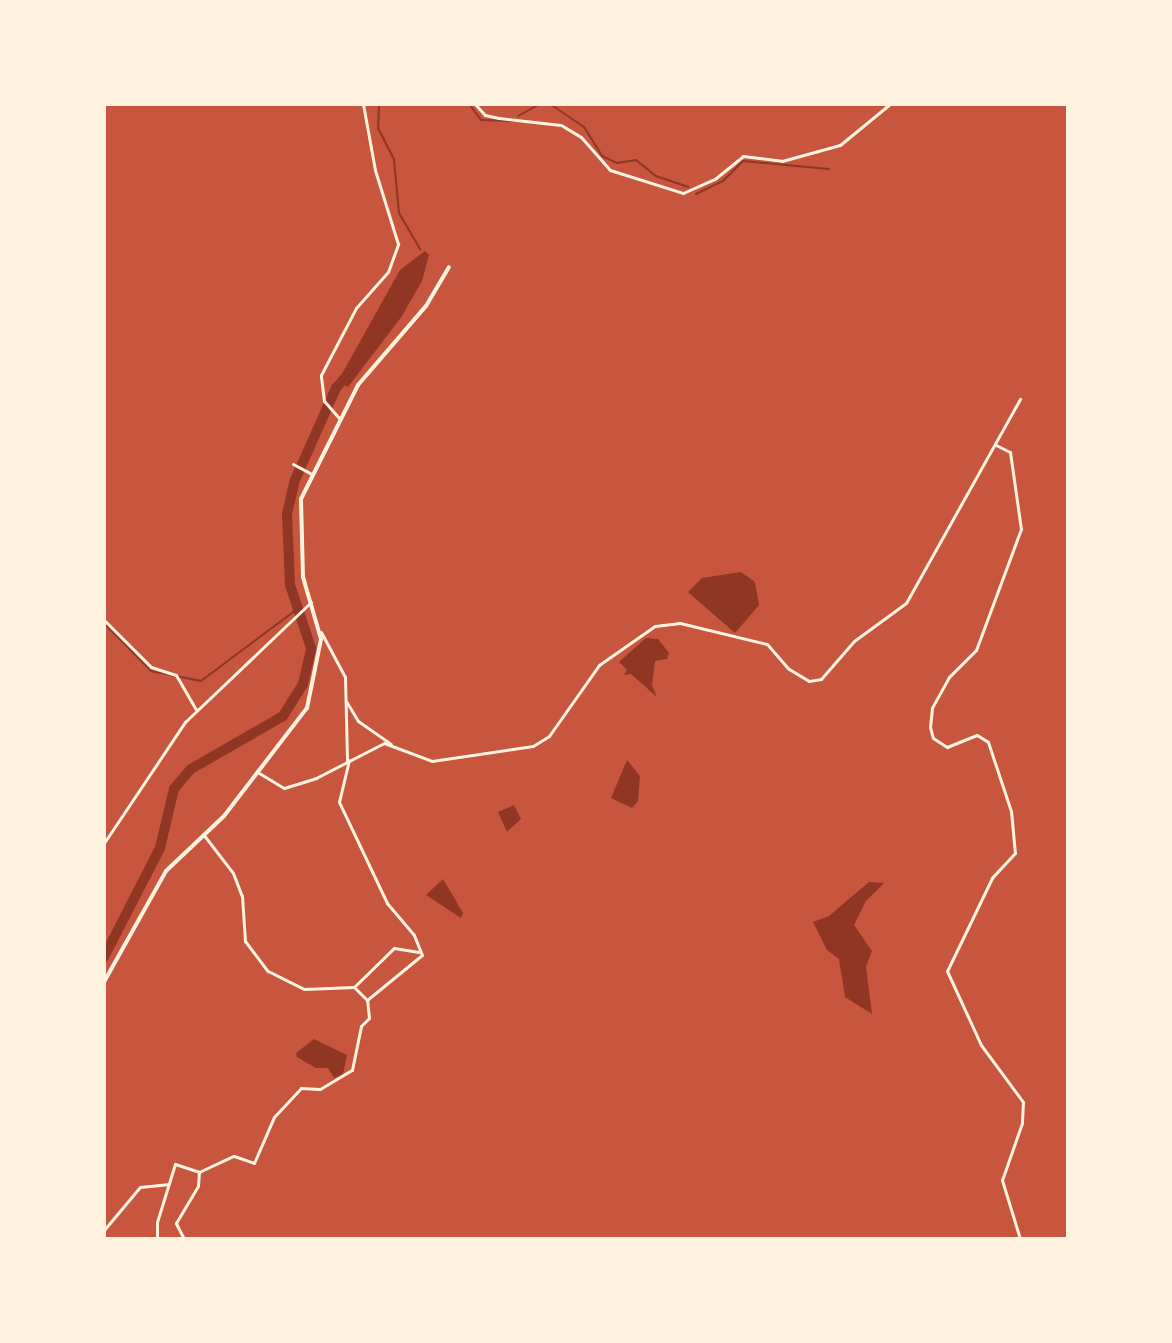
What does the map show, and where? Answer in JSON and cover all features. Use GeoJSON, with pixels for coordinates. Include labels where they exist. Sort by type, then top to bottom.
{"type":"FeatureCollection","features":[{"type":"Feature","properties":{"kind":"highway"},"geometry":{"type":"LineString","coordinates":[[104,982],[157,884],[259,773],[307,708],[320,666],[321,632],[303,577],[300,512],[312,474],[358,385],[426,306],[449,267]]}},
{"type":"Feature","properties":{"kind":"street"},"geometry":{"type":"LineString","coordinates":[[339,418],[324,401],[321,375],[356,308],[388,272],[398,244],[375,170],[363,104]]}},
{"type":"Feature","properties":{"kind":"street"},"geometry":{"type":"LineString","coordinates":[[475,104],[485,115],[561,125],[581,137],[610,170],[683,193],[716,178],[743,156],[782,161],[840,145],[890,104]]}},
{"type":"Feature","properties":{"kind":"street"},"geometry":{"type":"LineString","coordinates":[[346,701],[358,721],[393,746],[432,761],[533,746],[549,736],[599,665],[655,626],[690,625],[767,644],[789,669],[809,681],[821,679],[854,641],[906,603],[1020,399]]}},
{"type":"Feature","properties":{"kind":"street"},"geometry":{"type":"LineString","coordinates":[[996,445],[1010,452],[1021,529],[976,650],[949,677],[932,708],[930,727],[933,738],[947,747],[977,735],[988,742],[1011,811],[1015,853],[992,878],[947,971],[981,1045],[1023,1102],[1022,1123],[1002,1180],[1020,1239]]}},
{"type":"Feature","properties":{"kind":"street"},"geometry":{"type":"LineString","coordinates":[[293,464],[312,474]]}},
{"type":"Feature","properties":{"kind":"street"},"geometry":{"type":"LineString","coordinates":[[104,843],[196,709],[306,607],[312,597]]}},
{"type":"Feature","properties":{"kind":"street"},"geometry":{"type":"LineString","coordinates":[[104,620],[151,667],[176,675],[196,709]]}},
{"type":"Feature","properties":{"kind":"street"},"geometry":{"type":"LineString","coordinates":[[321,632],[345,677],[348,760],[339,802],[387,903],[414,935],[422,955],[407,971],[400,969],[367,1000]]}},
{"type":"Feature","properties":{"kind":"street"},"geometry":{"type":"LineString","coordinates":[[259,773],[275,785],[291,787],[376,745],[393,746]]}},
{"type":"Feature","properties":{"kind":"street"},"geometry":{"type":"LineString","coordinates":[[203,834],[233,873],[242,896],[245,941],[268,971],[304,989],[354,987],[394,948],[419,952]]}},
{"type":"Feature","properties":{"kind":"street"},"geometry":{"type":"LineString","coordinates":[[157,1239],[175,1164],[199,1172],[234,1156],[254,1163],[274,1117],[301,1088],[316,1091],[344,1078],[352,1070],[361,1026],[369,1018],[367,1000],[354,987]]}},
{"type":"Feature","properties":{"kind":"street"},"geometry":{"type":"LineString","coordinates":[[184,1239],[176,1223],[198,1186],[199,1172]]}},
{"type":"Feature","properties":{"kind":"street"},"geometry":{"type":"LineString","coordinates":[[104,1230],[140,1187],[168,1185]]}},
{"type":"Feature","properties":{"kind":"shaded area"},"geometry":{"type":"Polygon","coordinates":[[[425,251],[429,255],[422,281],[402,316],[348,387],[338,381],[400,270],[425,251]]]}},
{"type":"Feature","properties":{"kind":"shaded area"},"geometry":{"type":"Polygon","coordinates":[[[741,572],[755,582],[759,605],[735,633],[688,592],[702,578],[741,572]]]}},
{"type":"Feature","properties":{"kind":"shaded area"},"geometry":{"type":"Polygon","coordinates":[[[646,638],[658,639],[669,653],[667,659],[655,661],[652,685],[657,697],[631,674],[624,675],[627,670],[619,662],[646,638]]]}},
{"type":"Feature","properties":{"kind":"shaded area"},"geometry":{"type":"Polygon","coordinates":[[[627,760],[640,776],[638,801],[632,808],[611,798],[627,760]]]}},
{"type":"Feature","properties":{"kind":"shaded area"},"geometry":{"type":"Polygon","coordinates":[[[514,805],[521,819],[507,832],[498,812],[514,805]]]}},
{"type":"Feature","properties":{"kind":"shaded area"},"geometry":{"type":"Polygon","coordinates":[[[443,879],[463,913],[461,918],[426,895],[443,879]]]}},
{"type":"Feature","properties":{"kind":"shaded area"},"geometry":{"type":"Polygon","coordinates":[[[869,882],[884,883],[866,901],[854,925],[872,951],[866,967],[872,1014],[845,997],[839,959],[827,950],[813,922],[829,916],[869,882]]]}},
{"type":"Feature","properties":{"kind":"shaded area"},"geometry":{"type":"Polygon","coordinates":[[[314,1039],[347,1055],[343,1074],[334,1078],[328,1068],[316,1068],[297,1057],[296,1053],[314,1039]]]}},
{"type":"Feature","properties":{"kind":"waterway"},"geometry":{"type":"LineString","coordinates":[[379,104],[378,128],[394,160],[399,213],[420,249]]}},
{"type":"Feature","properties":{"kind":"waterway"},"geometry":{"type":"LineString","coordinates":[[469,104],[481,120],[513,121]]}},
{"type":"Feature","properties":{"kind":"waterway"},"geometry":{"type":"LineString","coordinates":[[518,116],[540,104]]}},
{"type":"Feature","properties":{"kind":"waterway"},"geometry":{"type":"LineString","coordinates":[[550,104],[584,127],[602,156],[617,163],[636,160],[656,176],[688,187]]}},
{"type":"Feature","properties":{"kind":"waterway"},"geometry":{"type":"LineString","coordinates":[[696,194],[723,181],[743,161],[829,169]]}},
{"type":"Feature","properties":{"kind":"waterway"},"geometry":{"type":"LineString","coordinates":[[104,957],[160,848],[174,789],[191,769],[283,716],[303,684],[311,648],[290,585],[287,514],[295,480],[336,388],[349,373]]}},
{"type":"Feature","properties":{"kind":"waterway"},"geometry":{"type":"LineString","coordinates":[[104,623],[151,671],[201,681],[296,610]]}}]}
